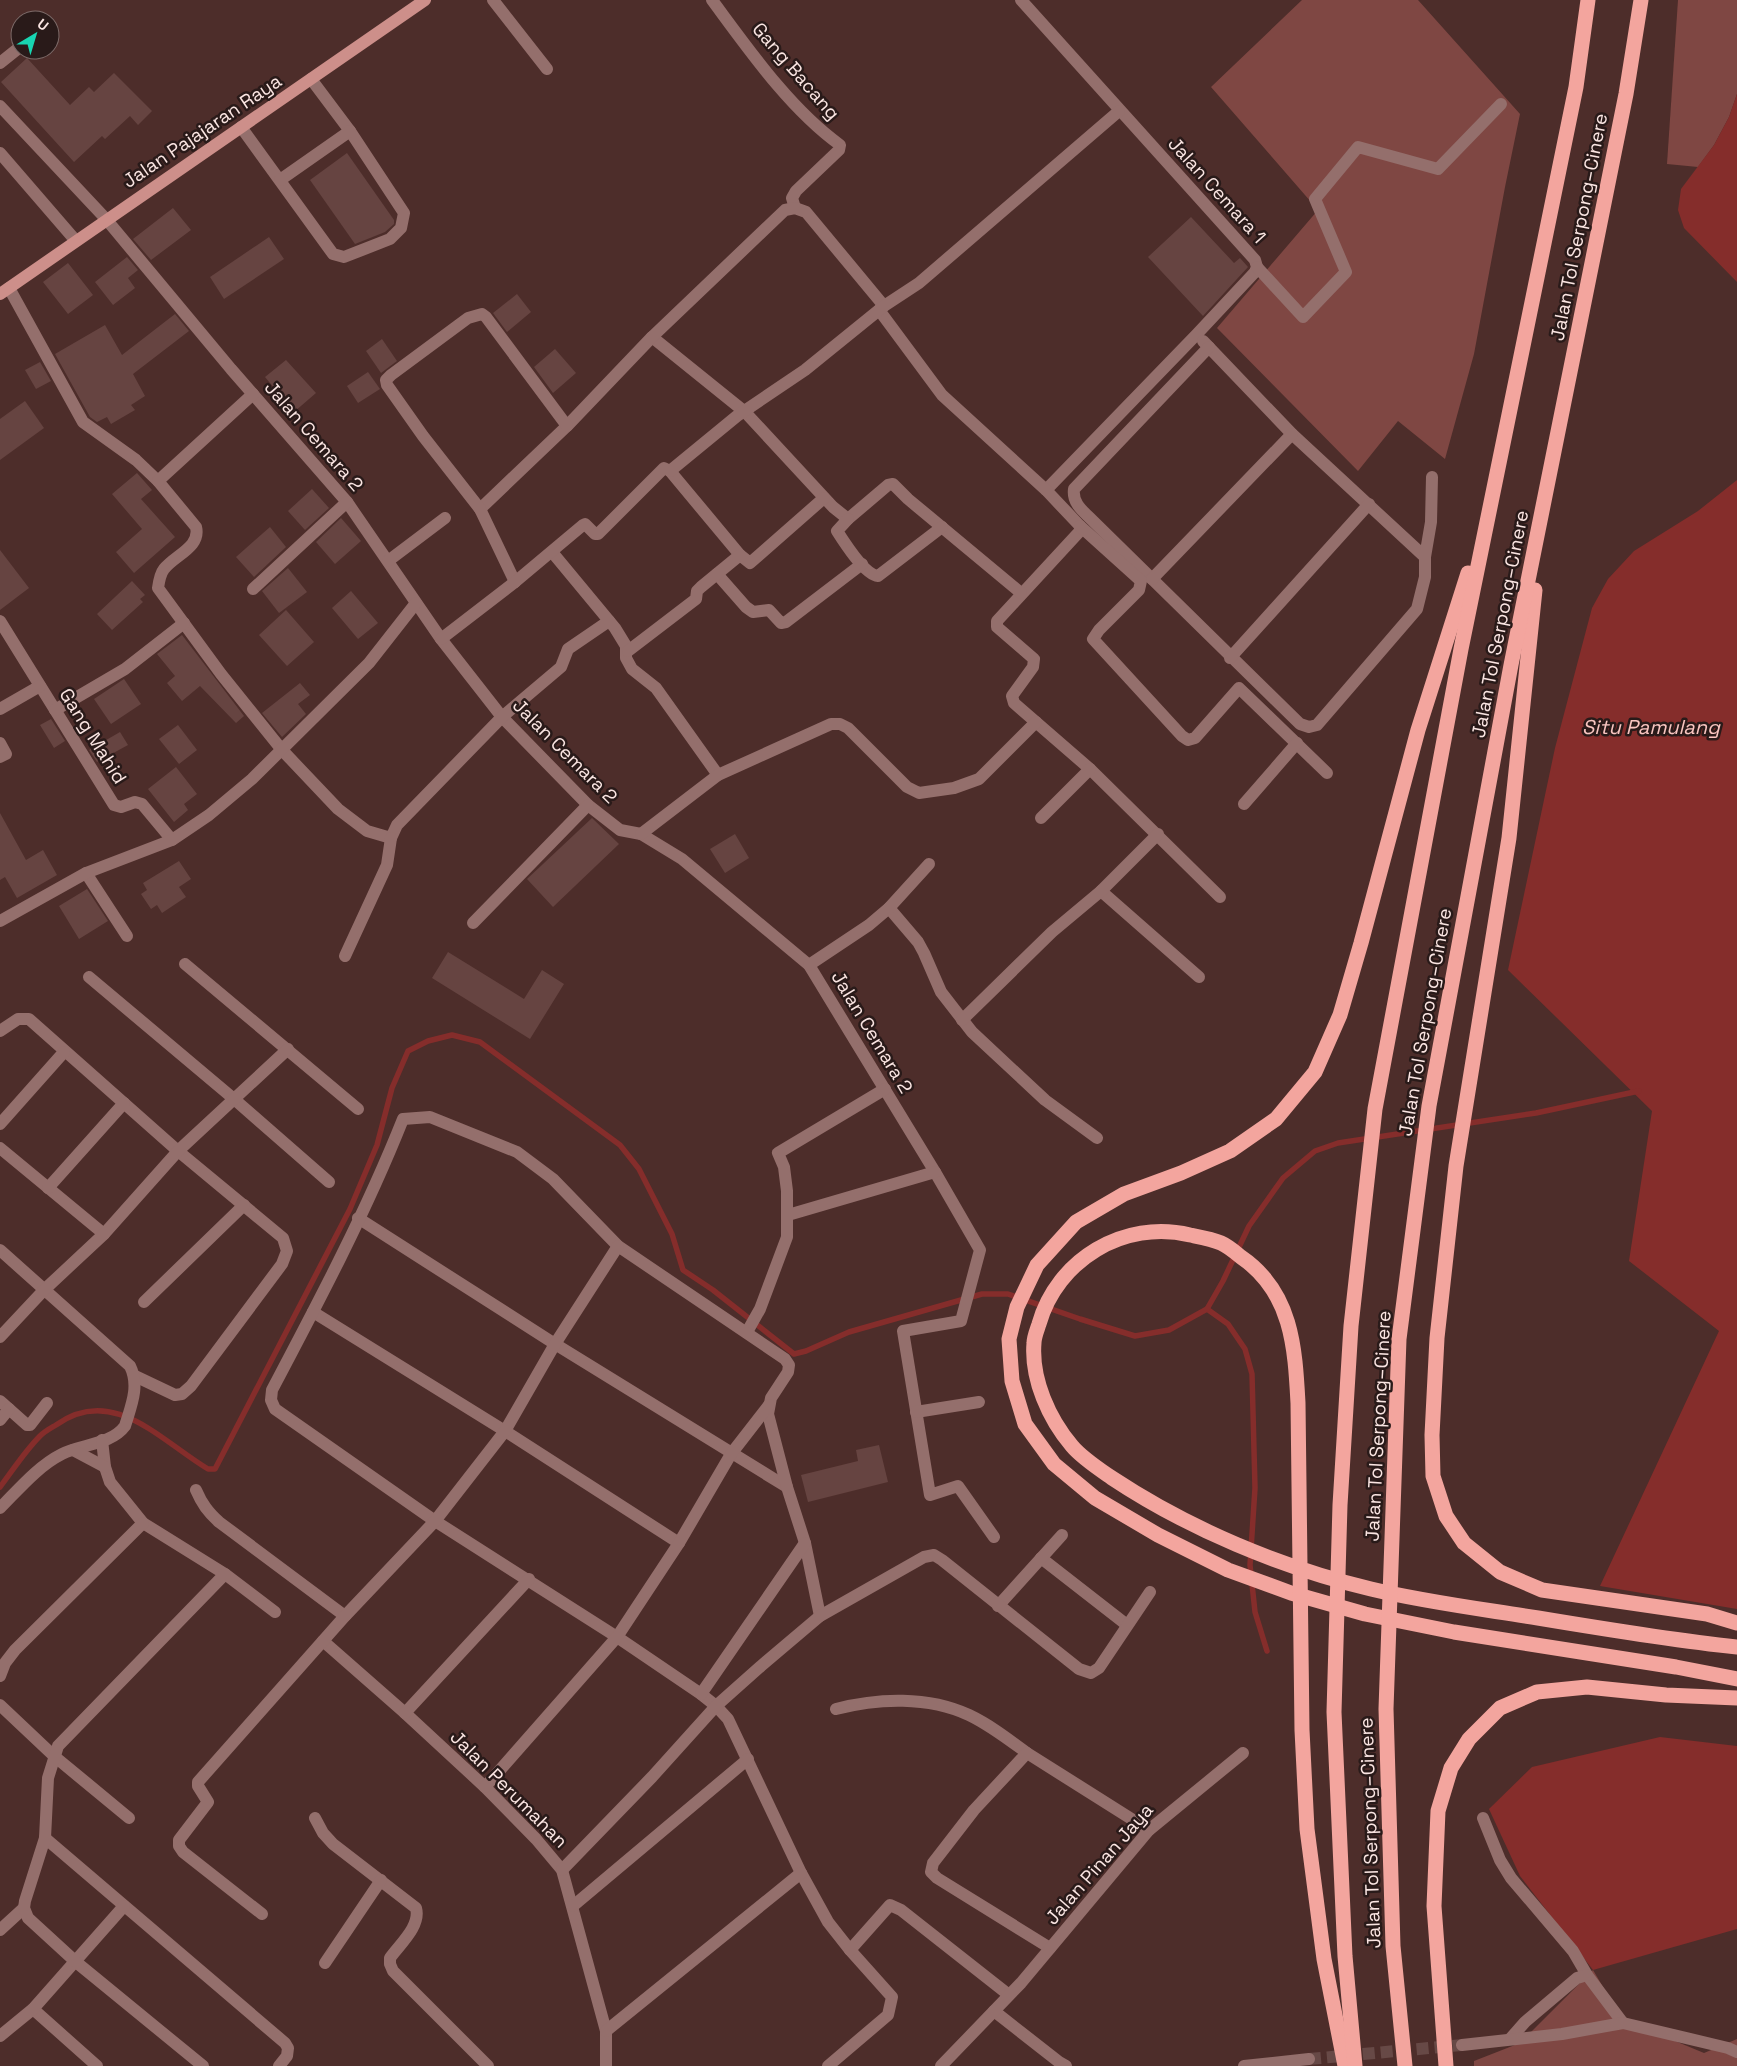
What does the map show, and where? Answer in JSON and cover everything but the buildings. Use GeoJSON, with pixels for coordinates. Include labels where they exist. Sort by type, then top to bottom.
{"type":"FeatureCollection","features":[{"type":"Feature","properties":{"kind":"highway","name":"Jalan Tol Serpong–Cinere"},"geometry":{"type":"LineString","coordinates":[[1354,2066],[1345,1956],[1334,1712],[1340,1505],[1351,1326],[1375,1109],[1461,649],[1576,87],[1588,0]]}},
{"type":"Feature","properties":{"kind":"highway","name":"Jalan Tol Serpong–Cinere"},"geometry":{"type":"LineString","coordinates":[[1405,2066],[1393,1946],[1386,1709],[1399,1339],[1429,1106],[1509,675],[1626,94],[1641,0]]}},
{"type":"Feature","properties":{"kind":"highway"},"geometry":{"type":"LineString","coordinates":[[1544,501],[1509,838],[1456,1166],[1437,1338],[1432,1435],[1433,1476],[1446,1516],[1464,1543],[1500,1572],[1542,1590],[1707,1614],[1737,1623]]}},
{"type":"Feature","properties":{"kind":"highway"},"geometry":{"type":"LineString","coordinates":[[1491,503],[1418,730],[1340,1014],[1315,1072],[1276,1120],[1230,1151],[1181,1173],[1124,1194],[1076,1222],[1037,1266],[1017,1307],[1009,1338],[1012,1381],[1026,1424],[1054,1464],[1095,1498],[1158,1535],[1228,1570],[1290,1593],[1365,1614],[1454,1632],[1737,1678]]}},
{"type":"Feature","properties":{"kind":"highway"},"geometry":{"type":"LineString","coordinates":[[1345,2066],[1324,1959],[1307,1829],[1302,1730],[1298,1403],[1295,1350],[1288,1318],[1273,1289],[1252,1264],[1221,1243],[1178,1232],[1135,1233],[1094,1249],[1063,1276],[1043,1308],[1034,1342],[1037,1380],[1052,1414],[1073,1448],[1110,1477],[1168,1512],[1235,1544],[1298,1567],[1370,1589],[1678,1640],[1737,1647]]}},
{"type":"Feature","properties":{"kind":"highway"},"geometry":{"type":"LineString","coordinates":[[1446,2066],[1434,1906],[1438,1811],[1451,1768],[1469,1739],[1500,1708],[1537,1692],[1587,1687],[1666,1695],[1737,1698]]}},
{"type":"Feature","properties":{"kind":"main road","name":"Jalan Pajajaran Raya"},"geometry":{"type":"LineString","coordinates":[[4,291],[425,0]]}},
{"type":"Feature","properties":{"kind":"street"},"geometry":{"type":"LineString","coordinates":[[493,0],[546,69]]}},
{"type":"Feature","properties":{"kind":"street","name":"Gang Bacang"},"geometry":{"type":"LineString","coordinates":[[712,0],[762,68],[818,127],[840,145],[839,150],[796,191],[792,198],[795,208]]}},
{"type":"Feature","properties":{"kind":"street","name":"Jalan Cemara 1"},"geometry":{"type":"LineString","coordinates":[[1021,0],[1254,260],[1257,267],[1255,272],[1197,334],[1046,490]]}},
{"type":"Feature","properties":{"kind":"street"},"geometry":{"type":"LineString","coordinates":[[0,63],[10,54]]}},
{"type":"Feature","properties":{"kind":"street"},"geometry":{"type":"LineString","coordinates":[[241,128],[333,254],[344,258],[390,239],[401,228],[404,213],[350,131],[311,80]]}},
{"type":"Feature","properties":{"kind":"street"},"geometry":{"type":"LineString","coordinates":[[1257,267],[1303,317],[1346,272],[1315,199],[1358,147],[1438,169],[1501,104]]}},
{"type":"Feature","properties":{"kind":"street","name":"Jalan Cemara 2"},"geometry":{"type":"LineString","coordinates":[[0,106],[106,219],[253,394],[347,502],[441,639],[502,717],[588,805],[620,830],[641,834],[682,859],[809,965],[935,1172],[980,1250],[961,1321],[903,1331],[916,1412]]}},
{"type":"Feature","properties":{"kind":"street"},"geometry":{"type":"LineString","coordinates":[[670,471],[745,412],[804,370],[881,308],[919,283],[1119,111]]}},
{"type":"Feature","properties":{"kind":"street"},"geometry":{"type":"LineString","coordinates":[[280,180],[350,131]]}},
{"type":"Feature","properties":{"kind":"street"},"geometry":{"type":"LineString","coordinates":[[0,153],[76,241]]}},
{"type":"Feature","properties":{"kind":"street"},"geometry":{"type":"LineString","coordinates":[[480,509],[567,426],[652,337],[785,210],[795,208],[806,212],[881,308],[942,395],[1046,490],[1080,526],[1141,581],[1139,590],[1098,630],[1093,639],[1182,736],[1188,740],[1195,738],[1239,688],[1327,773]]}},
{"type":"Feature","properties":{"kind":"street"},"geometry":{"type":"LineString","coordinates":[[4,291],[83,422],[116,444],[158,480],[196,527],[198,534],[196,541],[164,569],[158,588],[220,674],[282,750],[338,809],[367,831],[391,838]]}},
{"type":"Feature","properties":{"kind":"street"},"geometry":{"type":"LineString","coordinates":[[515,582],[480,509],[423,436],[387,385],[386,380],[468,318],[482,314],[567,426]]}},
{"type":"Feature","properties":{"kind":"street"},"geometry":{"type":"LineString","coordinates":[[1197,334],[1292,434],[1425,557]]}},
{"type":"Feature","properties":{"kind":"street"},"geometry":{"type":"LineString","coordinates":[[652,337],[745,412],[824,498],[848,519]]}},
{"type":"Feature","properties":{"kind":"street"},"geometry":{"type":"LineString","coordinates":[[1209,347],[1074,489],[1075,502],[1230,658],[1300,724],[1309,728],[1317,725],[1418,609],[1424,585],[1425,557],[1431,522],[1432,477]]}},
{"type":"Feature","properties":{"kind":"street"},"geometry":{"type":"LineString","coordinates":[[158,480],[253,394]]}},
{"type":"Feature","properties":{"kind":"street"},"geometry":{"type":"LineString","coordinates":[[1152,579],[1292,434]]}},
{"type":"Feature","properties":{"kind":"street"},"geometry":{"type":"LineString","coordinates":[[441,639],[515,582],[584,524],[597,535],[664,468],[670,471],[740,555],[750,562],[824,498]]}},
{"type":"Feature","properties":{"kind":"street"},"geometry":{"type":"LineString","coordinates":[[942,527],[878,576],[871,574],[837,531],[848,519],[891,484],[894,484],[1021,593]]}},
{"type":"Feature","properties":{"kind":"street"},"geometry":{"type":"LineString","coordinates":[[252,589],[347,502]]}},
{"type":"Feature","properties":{"kind":"street"},"geometry":{"type":"LineString","coordinates":[[1230,658],[1369,504]]}},
{"type":"Feature","properties":{"kind":"street"},"geometry":{"type":"LineString","coordinates":[[388,561],[445,518]]}},
{"type":"Feature","properties":{"kind":"street"},"geometry":{"type":"LineString","coordinates":[[1080,526],[1080,531],[1067,546],[1021,593],[997,621],[996,624],[1034,660],[1033,666],[1012,696],[1014,703],[1090,769],[1220,897]]}},
{"type":"Feature","properties":{"kind":"street"},"geometry":{"type":"LineString","coordinates":[[552,552],[615,628],[628,651]]}},
{"type":"Feature","properties":{"kind":"street"},"geometry":{"type":"LineString","coordinates":[[718,775],[656,688],[632,669],[626,658],[628,651],[696,599],[697,592],[740,555]]}},
{"type":"Feature","properties":{"kind":"street"},"geometry":{"type":"LineString","coordinates":[[717,574],[746,607],[753,612],[769,610],[781,623],[786,622],[862,564]]}},
{"type":"Feature","properties":{"kind":"street"},"geometry":{"type":"LineString","coordinates":[[0,922],[86,873],[172,840],[209,814],[252,779],[369,663],[416,603]]}},
{"type":"Feature","properties":{"kind":"street","name":"Gang Mahid"},"geometry":{"type":"LineString","coordinates":[[0,621],[114,805],[121,807],[135,802],[142,804],[172,840]]}},
{"type":"Feature","properties":{"kind":"street"},"geometry":{"type":"LineString","coordinates":[[345,956],[387,865],[391,838],[397,825],[502,717],[561,667],[568,649],[609,621]]}},
{"type":"Feature","properties":{"kind":"street"},"geometry":{"type":"LineString","coordinates":[[55,710],[125,669],[184,623]]}},
{"type":"Feature","properties":{"kind":"street"},"geometry":{"type":"LineString","coordinates":[[0,709],[40,686]]}},
{"type":"Feature","properties":{"kind":"street"},"geometry":{"type":"LineString","coordinates":[[641,834],[718,775],[831,724],[840,724],[848,728],[906,787],[919,793],[954,788],[979,779],[1036,722]]}},
{"type":"Feature","properties":{"kind":"street"},"geometry":{"type":"LineString","coordinates":[[0,743],[6,754],[0,757]]}},
{"type":"Feature","properties":{"kind":"street"},"geometry":{"type":"LineString","coordinates":[[1244,804],[1297,743]]}},
{"type":"Feature","properties":{"kind":"street"},"geometry":{"type":"LineString","coordinates":[[1042,818],[1090,769]]}},
{"type":"Feature","properties":{"kind":"street"},"geometry":{"type":"LineString","coordinates":[[473,923],[588,805]]}},
{"type":"Feature","properties":{"kind":"street"},"geometry":{"type":"LineString","coordinates":[[962,1020],[1052,932],[1101,892],[1158,834]]}},
{"type":"Feature","properties":{"kind":"street"},"geometry":{"type":"LineString","coordinates":[[809,965],[869,925],[888,908],[929,864]]}},
{"type":"Feature","properties":{"kind":"street"},"geometry":{"type":"LineString","coordinates":[[86,873],[128,936]]}},
{"type":"Feature","properties":{"kind":"street"},"geometry":{"type":"LineString","coordinates":[[1101,892],[1199,976]]}},
{"type":"Feature","properties":{"kind":"street"},"geometry":{"type":"LineString","coordinates":[[888,908],[918,942],[941,992],[972,1032],[1046,1100],[1097,1138]]}},
{"type":"Feature","properties":{"kind":"street"},"geometry":{"type":"LineString","coordinates":[[185,964],[358,1109]]}},
{"type":"Feature","properties":{"kind":"street"},"geometry":{"type":"LineString","coordinates":[[89,977],[329,1182]]}},
{"type":"Feature","properties":{"kind":"street"},"geometry":{"type":"LineString","coordinates":[[0,1031],[23,1018],[29,1020],[178,1150],[283,1238],[287,1251],[282,1264],[191,1386],[182,1394],[175,1395],[135,1376]]}},
{"type":"Feature","properties":{"kind":"street"},"geometry":{"type":"LineString","coordinates":[[0,1337],[44,1290],[104,1234],[178,1150],[288,1049]]}},
{"type":"Feature","properties":{"kind":"street"},"geometry":{"type":"LineString","coordinates":[[0,1124],[64,1052]]}},
{"type":"Feature","properties":{"kind":"street"},"geometry":{"type":"LineString","coordinates":[[747,1332],[760,1308],[787,1238],[787,1191],[784,1167],[778,1153],[885,1089]]}},
{"type":"Feature","properties":{"kind":"street"},"geometry":{"type":"LineString","coordinates":[[48,1188],[124,1103]]}},
{"type":"Feature","properties":{"kind":"street"},"geometry":{"type":"LineString","coordinates":[[485,1787],[617,1637],[679,1543],[732,1454],[769,1405],[788,1372],[789,1365],[785,1359],[747,1332],[618,1246],[537,1165],[516,1152],[430,1117],[403,1119],[313,1312],[272,1390],[271,1400],[275,1409],[435,1521],[529,1579],[617,1637],[701,1694],[728,1719],[801,1873],[828,1922],[892,1997],[892,2004],[888,2015],[828,2066]]}},
{"type":"Feature","properties":{"kind":"street"},"geometry":{"type":"LineString","coordinates":[[0,1148],[104,1234]]}},
{"type":"Feature","properties":{"kind":"street"},"geometry":{"type":"LineString","coordinates":[[788,1215],[935,1172]]}},
{"type":"Feature","properties":{"kind":"street"},"geometry":{"type":"LineString","coordinates":[[144,1302],[244,1205]]}},
{"type":"Feature","properties":{"kind":"street"},"geometry":{"type":"LineString","coordinates":[[358,1218],[555,1344],[787,1487]]}},
{"type":"Feature","properties":{"kind":"street"},"geometry":{"type":"LineString","coordinates":[[262,1914],[183,1852],[179,1846],[179,1840],[208,1802],[198,1786],[198,1782],[345,1616],[435,1521],[505,1431],[555,1344],[618,1246]]}},
{"type":"Feature","properties":{"kind":"street"},"geometry":{"type":"LineString","coordinates":[[0,1250],[130,1366],[135,1376],[135,1387],[125,1426],[113,1436],[62,1454],[44,1466],[0,1508]]}},
{"type":"Feature","properties":{"kind":"street"},"geometry":{"type":"LineString","coordinates":[[313,1312],[505,1431],[679,1543]]}},
{"type":"Feature","properties":{"kind":"street"},"geometry":{"type":"LineString","coordinates":[[979,1402],[916,1412],[930,1495],[958,1486],[994,1537]]}},
{"type":"Feature","properties":{"kind":"street"},"geometry":{"type":"LineString","coordinates":[[0,1420],[4,1405],[23,1423],[30,1425],[47,1403]]}},
{"type":"Feature","properties":{"kind":"street"},"geometry":{"type":"LineString","coordinates":[[769,1405],[768,1414],[787,1487],[805,1543],[820,1616]]}},
{"type":"Feature","properties":{"kind":"street"},"geometry":{"type":"LineString","coordinates":[[102,1440],[105,1467],[110,1482],[143,1523],[225,1574],[275,1612]]}},
{"type":"Feature","properties":{"kind":"street"},"geometry":{"type":"LineString","coordinates":[[73,1450],[105,1467]]}},
{"type":"Feature","properties":{"kind":"street"},"geometry":{"type":"LineString","coordinates":[[196,1490],[207,1512],[345,1616]]}},
{"type":"Feature","properties":{"kind":"street"},"geometry":{"type":"LineString","coordinates":[[0,1676],[5,1663],[15,1650],[143,1523]]}},
{"type":"Feature","properties":{"kind":"street"},"geometry":{"type":"LineString","coordinates":[[998,1606],[1062,1535]]}},
{"type":"Feature","properties":{"kind":"street"},"geometry":{"type":"LineString","coordinates":[[701,1694],[805,1543]]}},
{"type":"Feature","properties":{"kind":"street"},"geometry":{"type":"LineString","coordinates":[[562,1870],[652,1778],[716,1706],[820,1616],[924,1557],[934,1556],[1079,1668],[1091,1673],[1099,1668],[1150,1592]]}},
{"type":"Feature","properties":{"kind":"street"},"geometry":{"type":"LineString","coordinates":[[1041,1558],[1128,1625]]}},
{"type":"Feature","properties":{"kind":"street"},"geometry":{"type":"LineString","coordinates":[[203,2066],[76,1962],[28,1918],[24,1908],[45,1838],[48,1778],[58,1746],[225,1574]]}},
{"type":"Feature","properties":{"kind":"street"},"geometry":{"type":"LineString","coordinates":[[405,1713],[529,1579]]}},
{"type":"Feature","properties":{"kind":"street","name":"Jalan Perumahan"},"geometry":{"type":"LineString","coordinates":[[323,1641],[485,1787],[536,1839],[562,1870],[606,2031],[606,2066]]}},
{"type":"Feature","properties":{"kind":"street"},"geometry":{"type":"LineString","coordinates":[[836,1709],[861,1702],[888,1700],[941,1706],[968,1715],[1002,1734],[1027,1753],[1149,1830]]}},
{"type":"Feature","properties":{"kind":"street"},"geometry":{"type":"LineString","coordinates":[[0,1705],[54,1756],[128,1818]]}},
{"type":"Feature","properties":{"kind":"street"},"geometry":{"type":"LineString","coordinates":[[1027,1753],[974,1810],[933,1863],[931,1872],[937,1878],[1050,1948]]}},
{"type":"Feature","properties":{"kind":"street","name":"Jalan Pinan Jaya"},"geometry":{"type":"LineString","coordinates":[[941,2066],[1010,1995],[1149,1830],[1243,1753]]}},
{"type":"Feature","properties":{"kind":"street"},"geometry":{"type":"LineString","coordinates":[[573,1906],[748,1759]]}},
{"type":"Feature","properties":{"kind":"street"},"geometry":{"type":"LineString","coordinates":[[315,1818],[323,1833],[333,1844],[416,1908],[418,1915],[415,1924],[390,1958],[393,1971],[488,2066]]}},
{"type":"Feature","properties":{"kind":"street"},"geometry":{"type":"LineString","coordinates":[[1483,1818],[1500,1860],[1511,1878],[1574,1952],[1587,1975],[1623,2023]]}},
{"type":"Feature","properties":{"kind":"street"},"geometry":{"type":"LineString","coordinates":[[45,1838],[285,2043],[288,2048],[287,2056],[279,2066]]}},
{"type":"Feature","properties":{"kind":"street"},"geometry":{"type":"LineString","coordinates":[[606,2031],[801,1873]]}},
{"type":"Feature","properties":{"kind":"street"},"geometry":{"type":"LineString","coordinates":[[325,1963],[381,1880]]}},
{"type":"Feature","properties":{"kind":"street"},"geometry":{"type":"LineString","coordinates":[[850,1950],[890,1905],[901,1910],[1010,1995]]}},
{"type":"Feature","properties":{"kind":"street"},"geometry":{"type":"LineString","coordinates":[[0,2036],[33,2009],[124,1906]]}},
{"type":"Feature","properties":{"kind":"street"},"geometry":{"type":"LineString","coordinates":[[0,1930],[24,1908]]}},
{"type":"Feature","properties":{"kind":"street"},"geometry":{"type":"LineString","coordinates":[[1510,2039],[1525,2022],[1577,1978],[1587,1975]]}},
{"type":"Feature","properties":{"kind":"street"},"geometry":{"type":"LineString","coordinates":[[33,2009],[97,2066]]}},
{"type":"Feature","properties":{"kind":"street"},"geometry":{"type":"LineString","coordinates":[[994,2011],[1058,2062],[1066,2066]]}},
{"type":"Feature","properties":{"kind":"street"},"geometry":{"type":"LineString","coordinates":[[1462,2045],[1562,2034],[1623,2023],[1728,2048],[1737,2052]]}},
{"type":"Feature","properties":{"kind":"street"},"geometry":{"type":"LineString","coordinates":[[1244,2066],[1289,2064],[1309,2059]]}},
{"type":"Feature","properties":{"kind":"shaded area"},"geometry":{"type":"Polygon","coordinates":[[[1302,0],[1418,0],[1520,114],[1474,354],[1445,459],[1398,421],[1358,471],[1217,328],[1318,210],[1211,87],[1302,0]]]}},
{"type":"Feature","properties":{"kind":"shaded area"},"geometry":{"type":"Polygon","coordinates":[[[1678,0],[1737,0],[1737,94],[1729,117],[1714,145],[1698,167],[1667,164],[1678,0]]]}},
{"type":"Feature","properties":{"kind":"shaded area"},"geometry":{"type":"Polygon","coordinates":[[[1593,1970],[1622,2019],[1704,2053],[1737,2039],[1737,2066],[1474,2066],[1474,2061],[1520,2043],[1593,1970]]]}},
{"type":"Feature","properties":{"kind":"water"},"geometry":{"type":"Polygon","coordinates":[[[1737,94],[1737,282],[1684,228],[1678,210],[1681,189],[1714,145],[1729,117],[1737,94]]]}},
{"type":"Feature","properties":{"kind":"water","name":"Situ Pamulang"},"geometry":{"type":"Polygon","coordinates":[[[1737,480],[1737,1609],[1600,1586],[1719,1331],[1629,1261],[1652,1111],[1508,970],[1555,748],[1592,608],[1608,579],[1634,551],[1698,511],[1737,480]]]}},
{"type":"Feature","properties":{"kind":"water"},"geometry":{"type":"Polygon","coordinates":[[[1660,1737],[1737,1746],[1737,1929],[1593,1970],[1520,1876],[1489,1809],[1532,1767],[1660,1737]]]}},
{"type":"Feature","properties":{"kind":"waterway"},"geometry":{"type":"LineString","coordinates":[[0,1487],[40,1436],[77,1414],[97,1411],[117,1414],[136,1421],[208,1469],[215,1469],[350,1209],[377,1145],[392,1088],[408,1051],[428,1041],[452,1035],[480,1042],[620,1145],[639,1169],[672,1234],[683,1270],[713,1290],[794,1354],[806,1351],[849,1332],[982,1294],[1008,1294],[1135,1336],[1169,1330],[1207,1309],[1223,1281],[1249,1226],[1283,1178],[1315,1151],[1338,1143],[1536,1113],[1639,1091]]}},
{"type":"Feature","properties":{"kind":"waterway"},"geometry":{"type":"LineString","coordinates":[[1207,1309],[1228,1324],[1245,1349],[1252,1374],[1255,1488],[1250,1565],[1255,1612],[1267,1651]]}},
{"type":"Feature","properties":{"kind":"tunnel"},"geometry":{"type":"LineString","coordinates":[[1309,2059],[1462,2045]]}}]}
